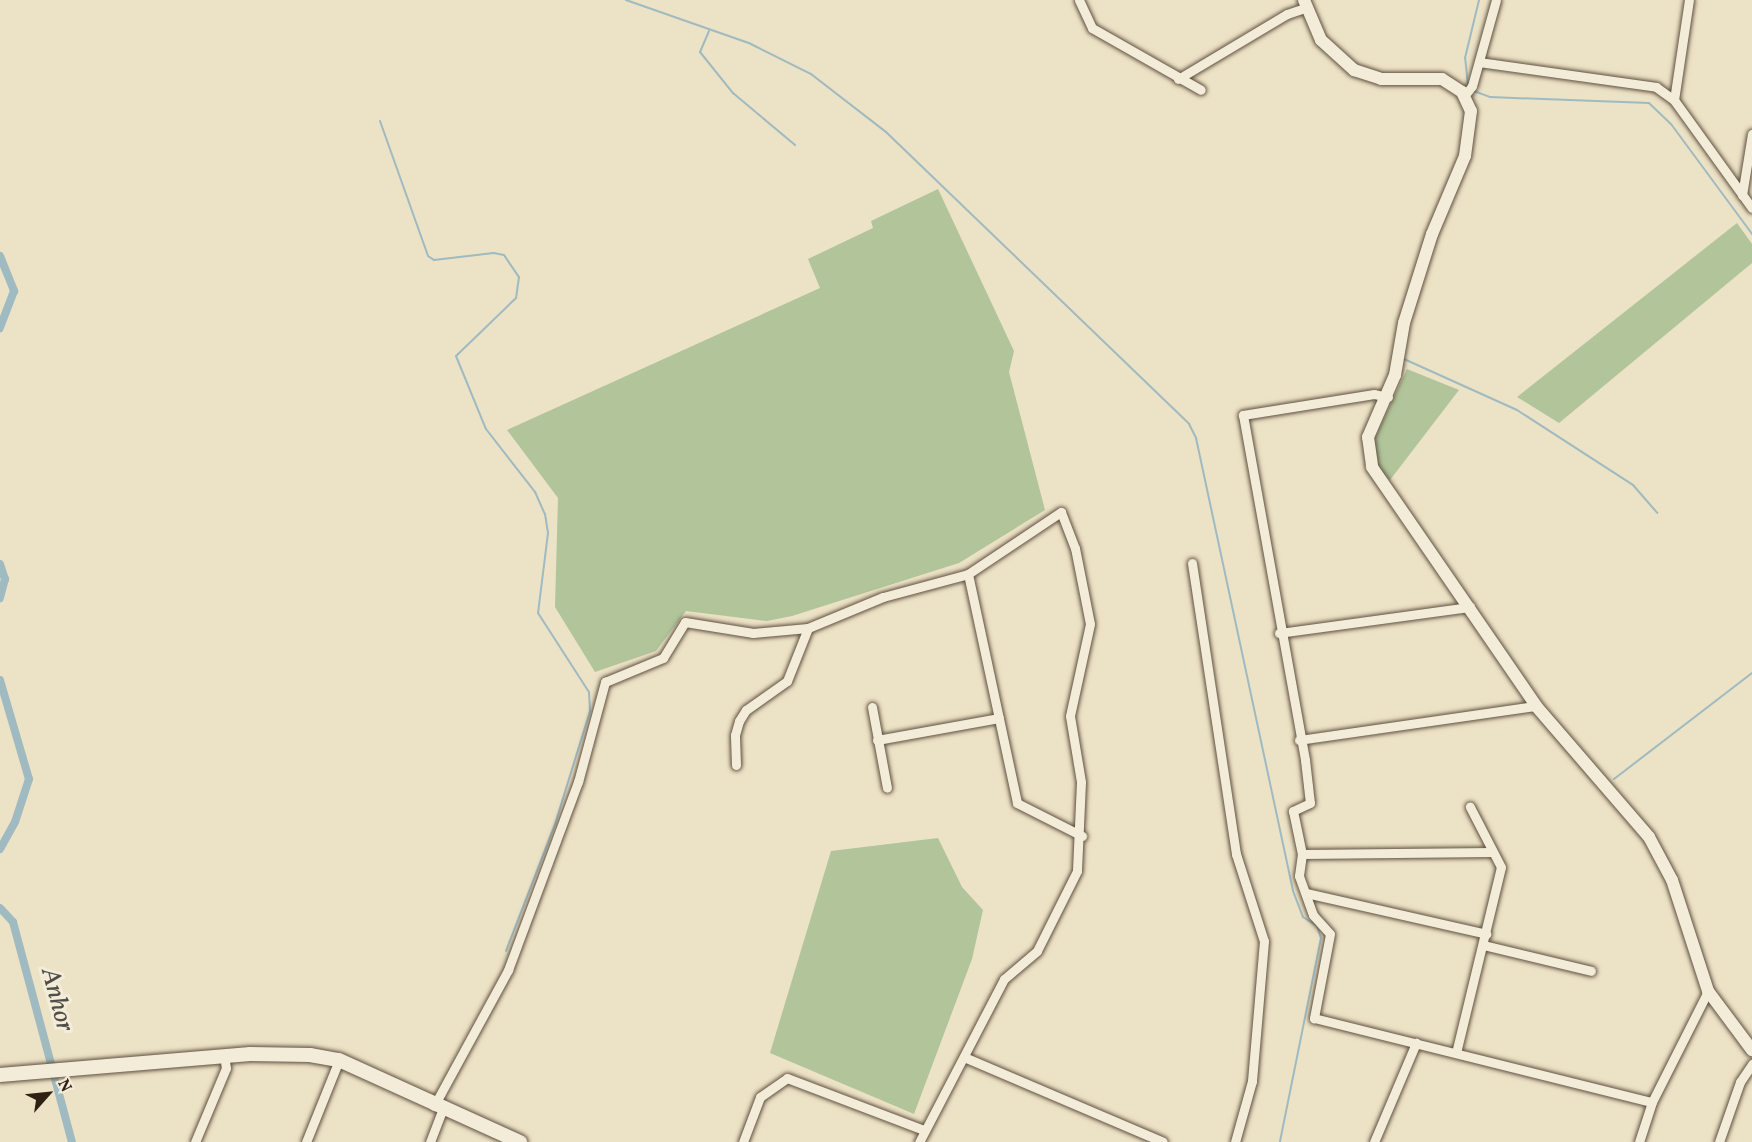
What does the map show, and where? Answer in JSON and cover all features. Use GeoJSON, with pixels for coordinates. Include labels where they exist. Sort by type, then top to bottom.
{"type":"FeatureCollection","features":[{"type":"Feature","properties":{"kind":"main road"},"geometry":{"type":"LineString","coordinates":[[0,1075],[224,1056],[287,1053],[339,1060],[438,1108],[520,1142]]}},
{"type":"Feature","properties":{"kind":"street"},"geometry":{"type":"LineString","coordinates":[[1079,0],[1092,28],[1178,79],[1201,90]]}},
{"type":"Feature","properties":{"kind":"street"},"geometry":{"type":"LineString","coordinates":[[1496,0],[1469,91],[1471,114],[1465,156],[1432,234],[1404,322],[1388,397],[1368,437],[1372,467],[1536,706],[1657,851],[1672,880],[1708,991],[1752,1050]]}},
{"type":"Feature","properties":{"kind":"street"},"geometry":{"type":"LineString","coordinates":[[1674,100],[1689,0]]}},
{"type":"Feature","properties":{"kind":"street"},"geometry":{"type":"LineString","coordinates":[[1178,79],[1306,4],[1321,40],[1360,74],[1381,79],[1437,78],[1469,91]]}},
{"type":"Feature","properties":{"kind":"street"},"geometry":{"type":"LineString","coordinates":[[1479,62],[1656,87],[1674,100],[1752,208]]}},
{"type":"Feature","properties":{"kind":"street"},"geometry":{"type":"LineString","coordinates":[[1742,195],[1752,134]]}},
{"type":"Feature","properties":{"kind":"street"},"geometry":{"type":"LineString","coordinates":[[1388,397],[1374,394],[1244,415],[1279,633],[1310,803],[1293,812],[1302,854],[1299,876],[1313,915],[1330,934],[1314,1018],[1652,1102]]}},
{"type":"Feature","properties":{"kind":"street"},"geometry":{"type":"LineString","coordinates":[[430,1142],[438,1108],[508,970],[578,782],[605,682],[663,658],[685,622],[753,633],[808,628],[883,597],[968,574],[1060,512],[1075,548],[1090,624],[1070,716],[1080,782],[1082,836],[1073,882],[1038,951],[1004,979],[919,1142]]}},
{"type":"Feature","properties":{"kind":"street"},"geometry":{"type":"LineString","coordinates":[[1192,563],[1236,854],[1264,941],[1252,1081],[1235,1142]]}},
{"type":"Feature","properties":{"kind":"street"},"geometry":{"type":"LineString","coordinates":[[968,574],[1017,802],[1082,836]]}},
{"type":"Feature","properties":{"kind":"street"},"geometry":{"type":"LineString","coordinates":[[1279,633],[1470,607]]}},
{"type":"Feature","properties":{"kind":"street"},"geometry":{"type":"LineString","coordinates":[[736,765],[735,735],[739,722],[746,710],[787,681],[808,628]]}},
{"type":"Feature","properties":{"kind":"street"},"geometry":{"type":"LineString","coordinates":[[1299,740],[1536,706]]}},
{"type":"Feature","properties":{"kind":"street"},"geometry":{"type":"LineString","coordinates":[[872,707],[887,788]]}},
{"type":"Feature","properties":{"kind":"street"},"geometry":{"type":"LineString","coordinates":[[877,740],[999,718]]}},
{"type":"Feature","properties":{"kind":"street"},"geometry":{"type":"LineString","coordinates":[[1456,1053],[1501,867],[1470,807]]}},
{"type":"Feature","properties":{"kind":"street"},"geometry":{"type":"LineString","coordinates":[[1302,854],[1492,852]]}},
{"type":"Feature","properties":{"kind":"street"},"geometry":{"type":"LineString","coordinates":[[1306,893],[1486,934]]}},
{"type":"Feature","properties":{"kind":"street"},"geometry":{"type":"LineString","coordinates":[[1483,945],[1591,971]]}},
{"type":"Feature","properties":{"kind":"street"},"geometry":{"type":"LineString","coordinates":[[1640,1142],[1652,1102],[1708,991]]}},
{"type":"Feature","properties":{"kind":"street"},"geometry":{"type":"LineString","coordinates":[[1374,1142],[1416,1043]]}},
{"type":"Feature","properties":{"kind":"street"},"geometry":{"type":"LineString","coordinates":[[195,1142],[226,1068],[224,1056]]}},
{"type":"Feature","properties":{"kind":"street"},"geometry":{"type":"LineString","coordinates":[[964,1057],[1163,1142]]}},
{"type":"Feature","properties":{"kind":"street"},"geometry":{"type":"LineString","coordinates":[[306,1142],[339,1060]]}},
{"type":"Feature","properties":{"kind":"street"},"geometry":{"type":"LineString","coordinates":[[1719,1142],[1740,1082],[1752,1064]]}},
{"type":"Feature","properties":{"kind":"street"},"geometry":{"type":"LineString","coordinates":[[743,1142],[760,1097],[787,1078],[924,1131]]}},
{"type":"Feature","properties":{"kind":"green space"},"geometry":{"type":"Polygon","coordinates":[[[938,189],[1014,351],[1009,372],[1045,510],[959,563],[792,616],[767,621],[686,611],[656,651],[595,672],[555,607],[558,498],[507,430],[820,288],[808,259],[873,228],[871,221],[938,189]]]}},
{"type":"Feature","properties":{"kind":"green space"},"geometry":{"type":"Polygon","coordinates":[[[1737,223],[1752,244],[1752,263],[1559,423],[1517,397],[1737,223]]]}},
{"type":"Feature","properties":{"kind":"green space"},"geometry":{"type":"Polygon","coordinates":[[[1407,369],[1459,390],[1390,480],[1376,469],[1374,440],[1407,369]]]}},
{"type":"Feature","properties":{"kind":"green space"},"geometry":{"type":"Polygon","coordinates":[[[938,838],[962,887],[983,910],[972,959],[914,1114],[770,1053],[831,851],[938,838]]]}},
{"type":"Feature","properties":{"kind":"waterway"},"geometry":{"type":"LineString","coordinates":[[626,0],[749,43],[811,74],[886,132],[1189,424],[1196,438],[1293,891],[1303,917],[1317,926],[1321,938],[1280,1142]]}},
{"type":"Feature","properties":{"kind":"waterway"},"geometry":{"type":"LineString","coordinates":[[1468,85],[1465,58],[1479,0]]}},
{"type":"Feature","properties":{"kind":"waterway"},"geometry":{"type":"LineString","coordinates":[[709,31],[700,52],[733,93],[795,145]]}},
{"type":"Feature","properties":{"kind":"waterway"},"geometry":{"type":"LineString","coordinates":[[1471,90],[1490,97],[1649,103],[1671,124],[1752,234]]}},
{"type":"Feature","properties":{"kind":"waterway"},"geometry":{"type":"LineString","coordinates":[[380,121],[428,256],[434,260],[494,253],[504,255],[519,277],[516,298],[456,356],[486,429],[535,492],[545,514],[548,533],[538,613],[589,692],[590,711],[555,824],[506,951]]}},
{"type":"Feature","properties":{"kind":"waterway","name":"Anhor"},"geometry":{"type":"LineString","coordinates":[[0,256],[14,291],[0,328]]}},
{"type":"Feature","properties":{"kind":"waterway"},"geometry":{"type":"LineString","coordinates":[[1404,359],[1517,410],[1633,485],[1657,513]]}},
{"type":"Feature","properties":{"kind":"waterway","name":"Anhor"},"geometry":{"type":"LineString","coordinates":[[0,564],[5,579],[0,598]]}},
{"type":"Feature","properties":{"kind":"waterway"},"geometry":{"type":"LineString","coordinates":[[1614,779],[1752,673]]}},
{"type":"Feature","properties":{"kind":"waterway","name":"Anhor"},"geometry":{"type":"LineString","coordinates":[[0,680],[29,779],[15,822],[0,849]]}},
{"type":"Feature","properties":{"kind":"waterway","name":"Anhor"},"geometry":{"type":"LineString","coordinates":[[0,908],[13,922],[72,1142]]}}]}
